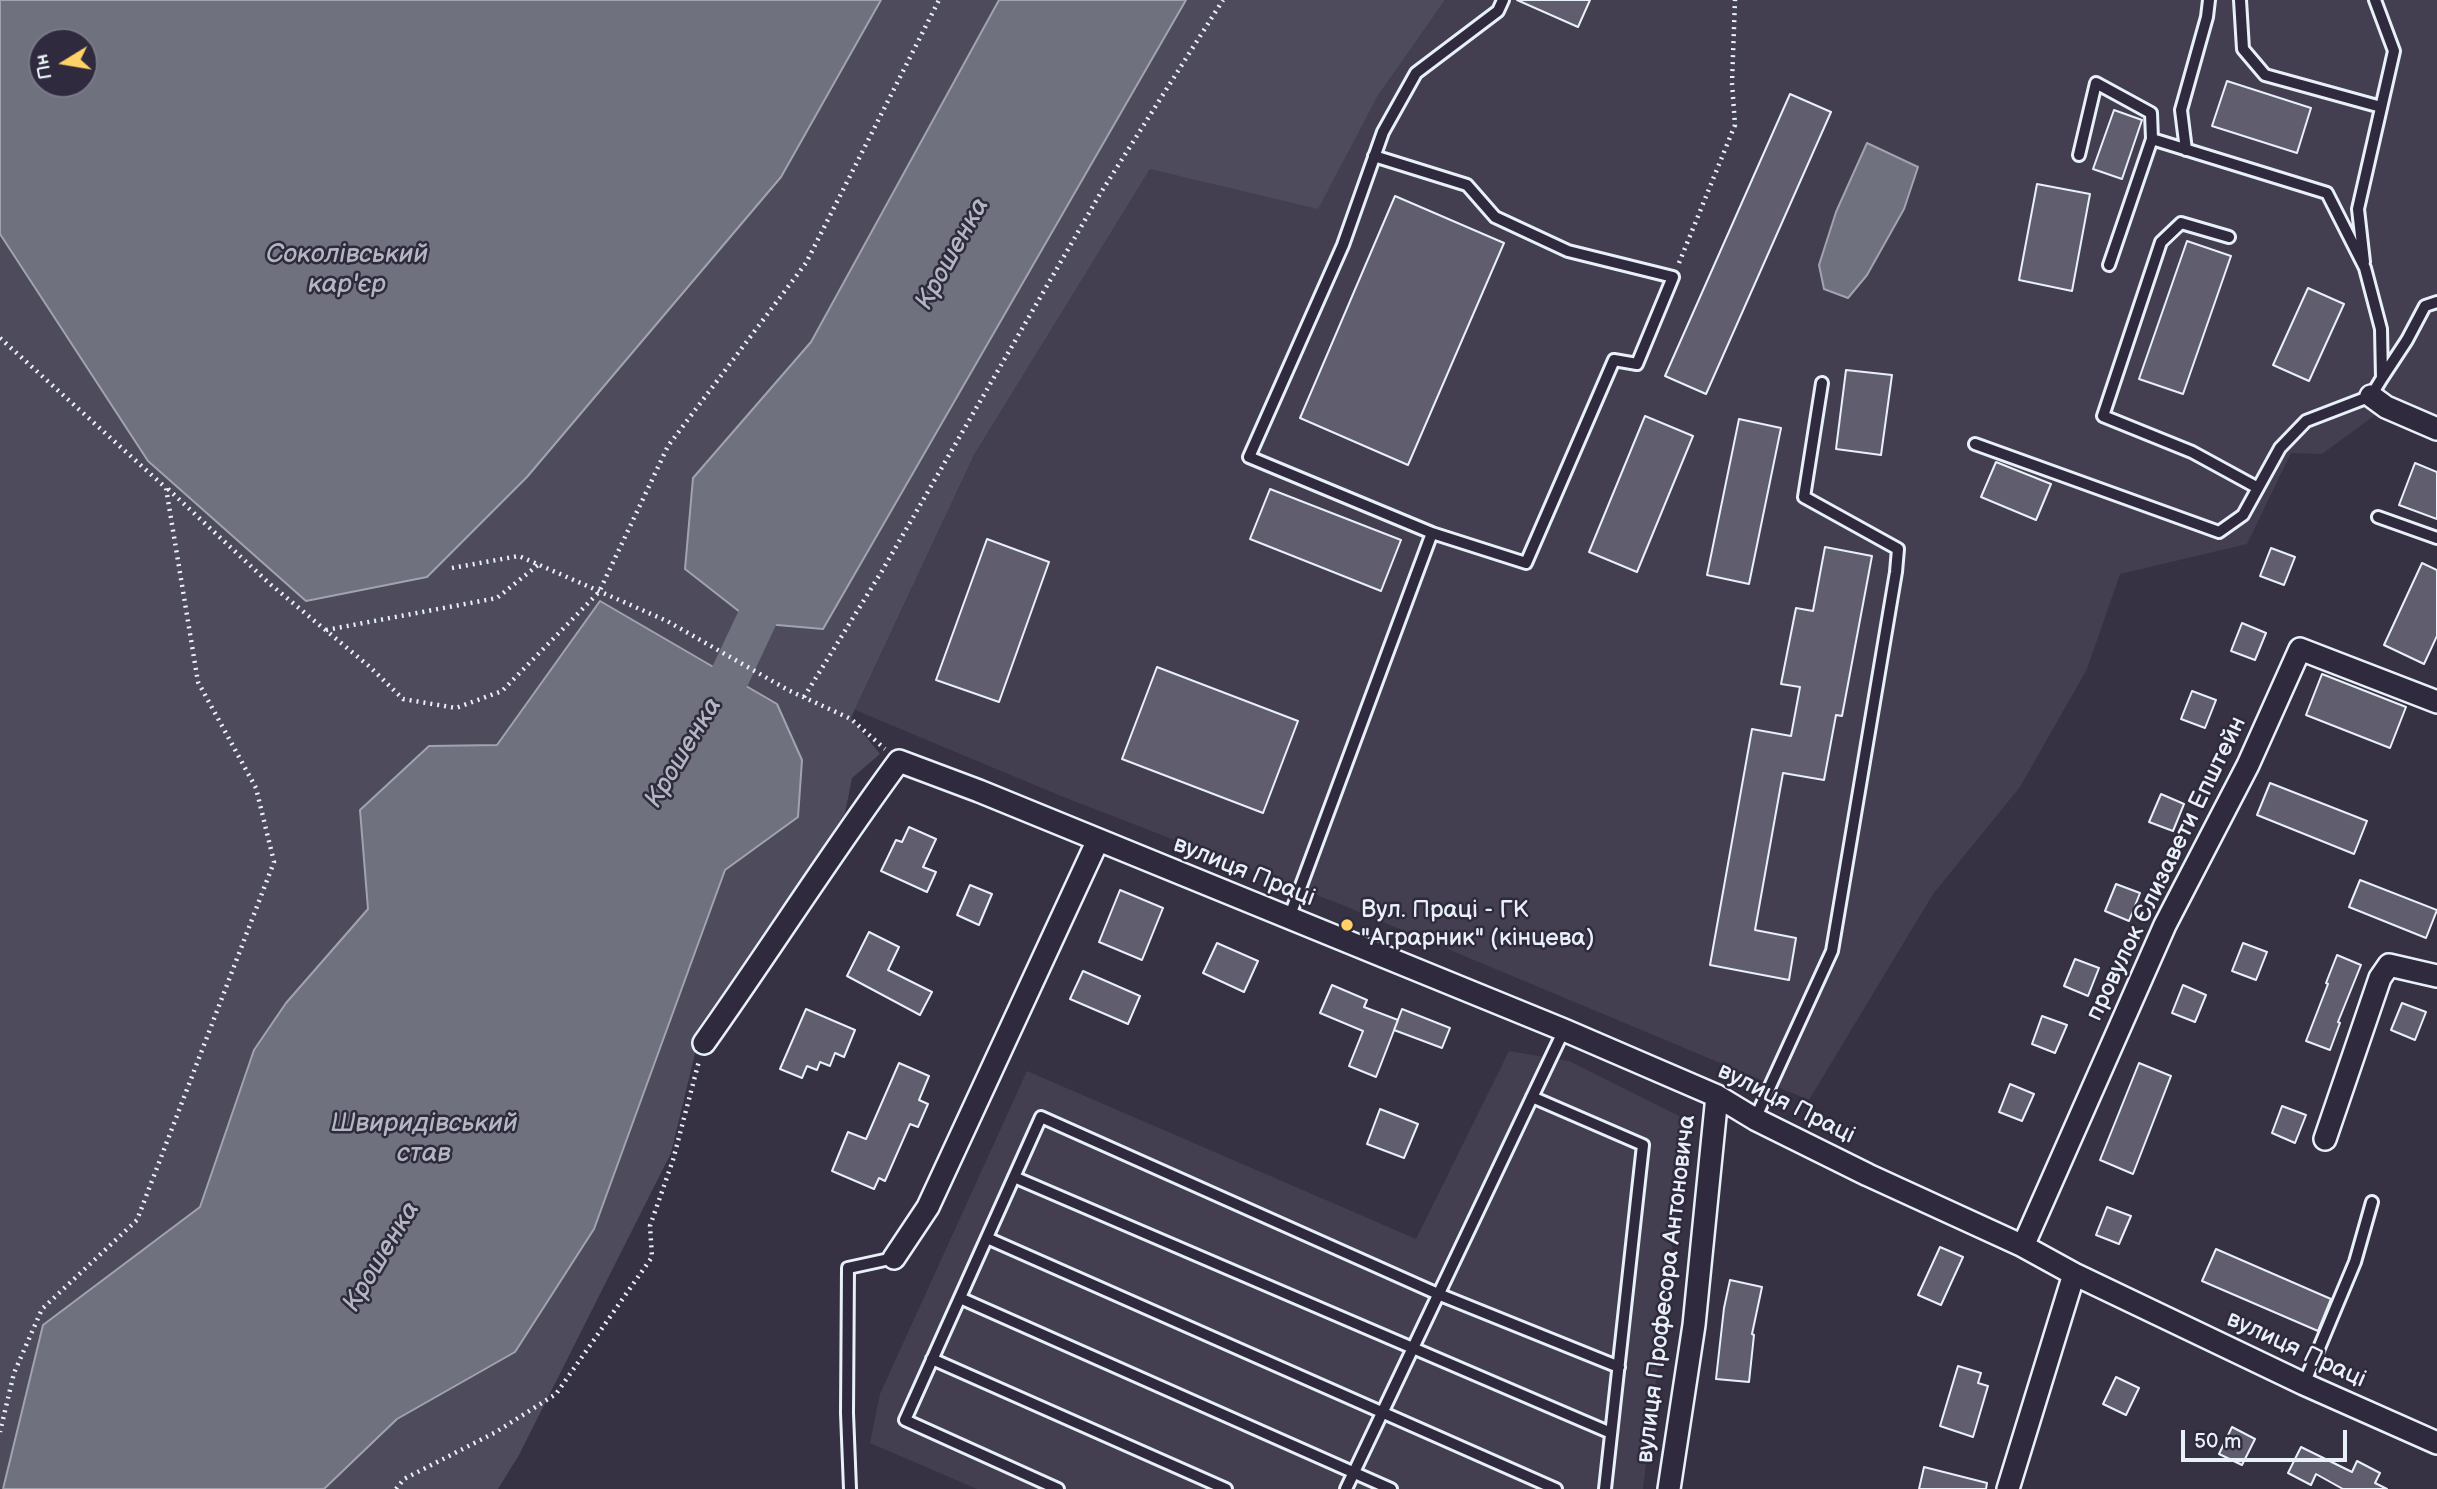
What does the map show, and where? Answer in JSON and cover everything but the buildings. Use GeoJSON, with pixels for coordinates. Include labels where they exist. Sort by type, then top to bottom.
{"type":"FeatureCollection","features":[{"type":"Feature","properties":{"kind":"street"},"geometry":{"type":"LineString","coordinates":[[2377,387],[2386,407],[2437,429]]}},
{"type":"Feature","properties":{"kind":"street","name":"провулок Єлизавети Епштейн"},"geometry":{"type":"LineString","coordinates":[[2023,1246],[2165,925],[2248,765],[2300,649],[2437,702]]}},
{"type":"Feature","properties":{"kind":"street"},"geometry":{"type":"LineString","coordinates":[[704,1043],[899,761]]}},
{"type":"Feature","properties":{"kind":"street","name":"вулиця Праці"},"geometry":{"type":"LineString","coordinates":[[899,761],[979,790],[1717,1096],[1755,1119],[1868,1175],[2023,1246],[2074,1274],[2304,1384],[2437,1443]]}},
{"type":"Feature","properties":{"kind":"street"},"geometry":{"type":"LineString","coordinates":[[894,1258],[928,1207],[1098,840]]}},
{"type":"Feature","properties":{"kind":"street"},"geometry":{"type":"LineString","coordinates":[[2325,1139],[2380,978],[2389,965],[2437,976]]}},
{"type":"Feature","properties":{"kind":"street","name":"вулиця Професора Антоновича"},"geometry":{"type":"LineString","coordinates":[[1669,1489],[1694,1325],[1717,1096]]}},
{"type":"Feature","properties":{"kind":"street"},"geometry":{"type":"LineString","coordinates":[[2008,1489],[2074,1274]]}},
{"type":"Feature","properties":{"kind":"lane"},"geometry":{"type":"LineString","coordinates":[[1374,156],[1467,185],[1495,217],[1568,251],[1673,277],[1637,364],[1614,360],[1527,562],[1432,533],[1250,457],[1343,245],[1374,156],[1383,132],[1416,73],[1498,11],[1503,0]]}},
{"type":"Feature","properties":{"kind":"lane"},"geometry":{"type":"LineString","coordinates":[[2186,150],[2181,110],[2207,17],[2209,0]]}},
{"type":"Feature","properties":{"kind":"lane"},"geometry":{"type":"LineString","coordinates":[[2240,0],[2243,49],[2265,75],[2381,107]]}},
{"type":"Feature","properties":{"kind":"lane"},"geometry":{"type":"LineString","coordinates":[[2375,0],[2394,51],[2358,209],[2365,268],[2381,329],[2377,387]]}},
{"type":"Feature","properties":{"kind":"lane"},"geometry":{"type":"LineString","coordinates":[[2080,155],[2096,83],[2151,113],[2152,139],[2109,265]]}},
{"type":"Feature","properties":{"kind":"lane"},"geometry":{"type":"LineString","coordinates":[[2152,139],[2327,193],[2365,268]]}},
{"type":"Feature","properties":{"kind":"lane"},"geometry":{"type":"LineString","coordinates":[[2229,237],[2182,223],[2161,242],[2103,416],[2192,452],[2258,488]]}},
{"type":"Feature","properties":{"kind":"lane"},"geometry":{"type":"LineString","coordinates":[[1975,444],[2219,532],[2243,515],[2280,448],[2306,421],[2377,387],[2425,306],[2437,302]]}},
{"type":"Feature","properties":{"kind":"lane"},"geometry":{"type":"LineString","coordinates":[[1755,1119],[1832,951],[1898,561],[1898,549],[1804,498],[1822,383]]}},
{"type":"Feature","properties":{"kind":"lane"},"geometry":{"type":"LineString","coordinates":[[2378,517],[2437,538]]}},
{"type":"Feature","properties":{"kind":"lane"},"geometry":{"type":"LineString","coordinates":[[1289,918],[1432,533]]}},
{"type":"Feature","properties":{"kind":"lane"},"geometry":{"type":"LineString","coordinates":[[1346,1489],[1563,1030]]}},
{"type":"Feature","properties":{"kind":"lane"},"geometry":{"type":"LineString","coordinates":[[1532,1097],[1643,1145],[1605,1489]]}},
{"type":"Feature","properties":{"kind":"lane"},"geometry":{"type":"LineString","coordinates":[[1058,1489],[905,1420],[1041,1117],[1438,1294],[1619,1367]]}},
{"type":"Feature","properties":{"kind":"lane"},"geometry":{"type":"LineString","coordinates":[[1014,1177],[1611,1433]]}},
{"type":"Feature","properties":{"kind":"lane"},"geometry":{"type":"LineString","coordinates":[[2304,1384],[2355,1262],[2372,1202]]}},
{"type":"Feature","properties":{"kind":"lane"},"geometry":{"type":"LineString","coordinates":[[987,1238],[1556,1489]]}},
{"type":"Feature","properties":{"kind":"lane"},"geometry":{"type":"LineString","coordinates":[[850,1489],[847,1413],[848,1268],[894,1258]]}},
{"type":"Feature","properties":{"kind":"lane"},"geometry":{"type":"LineString","coordinates":[[960,1298],[1391,1489]]}},
{"type":"Feature","properties":{"kind":"lane"},"geometry":{"type":"LineString","coordinates":[[932,1359],[1226,1489]]}},
{"type":"Feature","properties":{"kind":"path"},"geometry":{"type":"LineString","coordinates":[[0,338],[270,584],[370,667],[403,699],[456,708],[502,691],[599,592],[668,446],[806,263],[939,0]]}},
{"type":"Feature","properties":{"kind":"path"},"geometry":{"type":"LineString","coordinates":[[804,697],[889,559],[1100,194],[1223,0]]}},
{"type":"Feature","properties":{"kind":"path"},"geometry":{"type":"LineString","coordinates":[[1673,277],[1735,125],[1732,83],[1735,0]]}},
{"type":"Feature","properties":{"kind":"path"},"geometry":{"type":"LineString","coordinates":[[0,1432],[14,1373],[42,1309],[136,1220],[274,862],[256,788],[198,682],[166,488]]}},
{"type":"Feature","properties":{"kind":"path"},"geometry":{"type":"LineString","coordinates":[[452,568],[519,556],[667,621],[765,677],[851,719],[899,761]]}},
{"type":"Feature","properties":{"kind":"path"},"geometry":{"type":"LineString","coordinates":[[326,630],[498,598],[538,565]]}},
{"type":"Feature","properties":{"kind":"path"},"geometry":{"type":"LineString","coordinates":[[396,1489],[404,1479],[496,1432],[556,1394],[652,1257],[650,1226],[673,1160],[704,1043]]}},
{"type":"Feature","properties":{"kind":"shaded area"},"geometry":{"type":"Polygon","coordinates":[[[881,0],[999,0],[811,342],[693,478],[823,629],[1186,0],[1445,0],[1377,97],[1318,209],[1150,169],[974,455],[851,718],[880,754],[852,778],[845,813],[783,907],[775,928],[698,1041],[671,1153],[519,1455],[498,1489],[324,1489],[397,1419],[515,1352],[594,1229],[725,870],[798,817],[802,760],[777,704],[593,611],[497,745],[429,746],[360,810],[368,909],[286,1003],[254,1050],[200,1207],[43,1325],[3,1489],[0,1489],[0,234],[148,461],[306,600],[427,577],[527,477],[781,177],[881,0]]]}},
{"type":"Feature","properties":{"kind":"shaded area"},"geometry":{"type":"Polygon","coordinates":[[[1445,0],[2437,0],[2437,429],[2386,407],[2322,454],[2291,453],[2247,544],[2120,574],[2087,669],[2020,787],[1933,894],[1809,1100],[1340,904],[1061,796],[855,710],[974,455],[1150,169],[1377,97],[1445,0]]]}},
{"type":"Feature","properties":{"kind":"shaded area"},"geometry":{"type":"Polygon","coordinates":[[[1509,1051],[1569,1061],[1687,1120],[1643,1489],[977,1489],[870,1443],[880,1394],[1027,1071],[1416,1239],[1509,1051]]]}},
{"type":"Feature","properties":{"kind":"water","name":"Соколівський кар'єр"},"geometry":{"type":"Polygon","coordinates":[[[0,0],[881,0],[781,177],[527,477],[427,577],[306,601],[148,461],[0,234],[0,0]]]}},
{"type":"Feature","properties":{"kind":"water"},"geometry":{"type":"Polygon","coordinates":[[[999,0],[1186,0],[823,629],[754,623],[685,569],[693,478],[811,342],[999,0]]]}},
{"type":"Feature","properties":{"kind":"water"},"geometry":{"type":"Polygon","coordinates":[[[1867,143],[1918,167],[1904,209],[1867,275],[1848,298],[1824,289],[1819,265],[1836,212],[1867,143]]]}},
{"type":"Feature","properties":{"kind":"water","name":"Швиридівський став"},"geometry":{"type":"Polygon","coordinates":[[[600,601],[777,704],[802,760],[798,817],[725,870],[594,1229],[515,1352],[397,1419],[324,1489],[3,1489],[43,1325],[200,1207],[254,1050],[286,1003],[368,909],[360,810],[429,746],[497,745],[600,601]]]}},
{"type":"Feature","properties":{"kind":"waterway","name":"Крошенка"},"geometry":{"type":"LineString","coordinates":[[702,724],[730,676],[778,574]]}},
{"type":"Feature","properties":{"kind":"place","name":"Вул. Праці - ГК \"Аграрник\" (кінцева)"},"geometry":{"type":"Point","coordinates":[1347,925]}}]}
